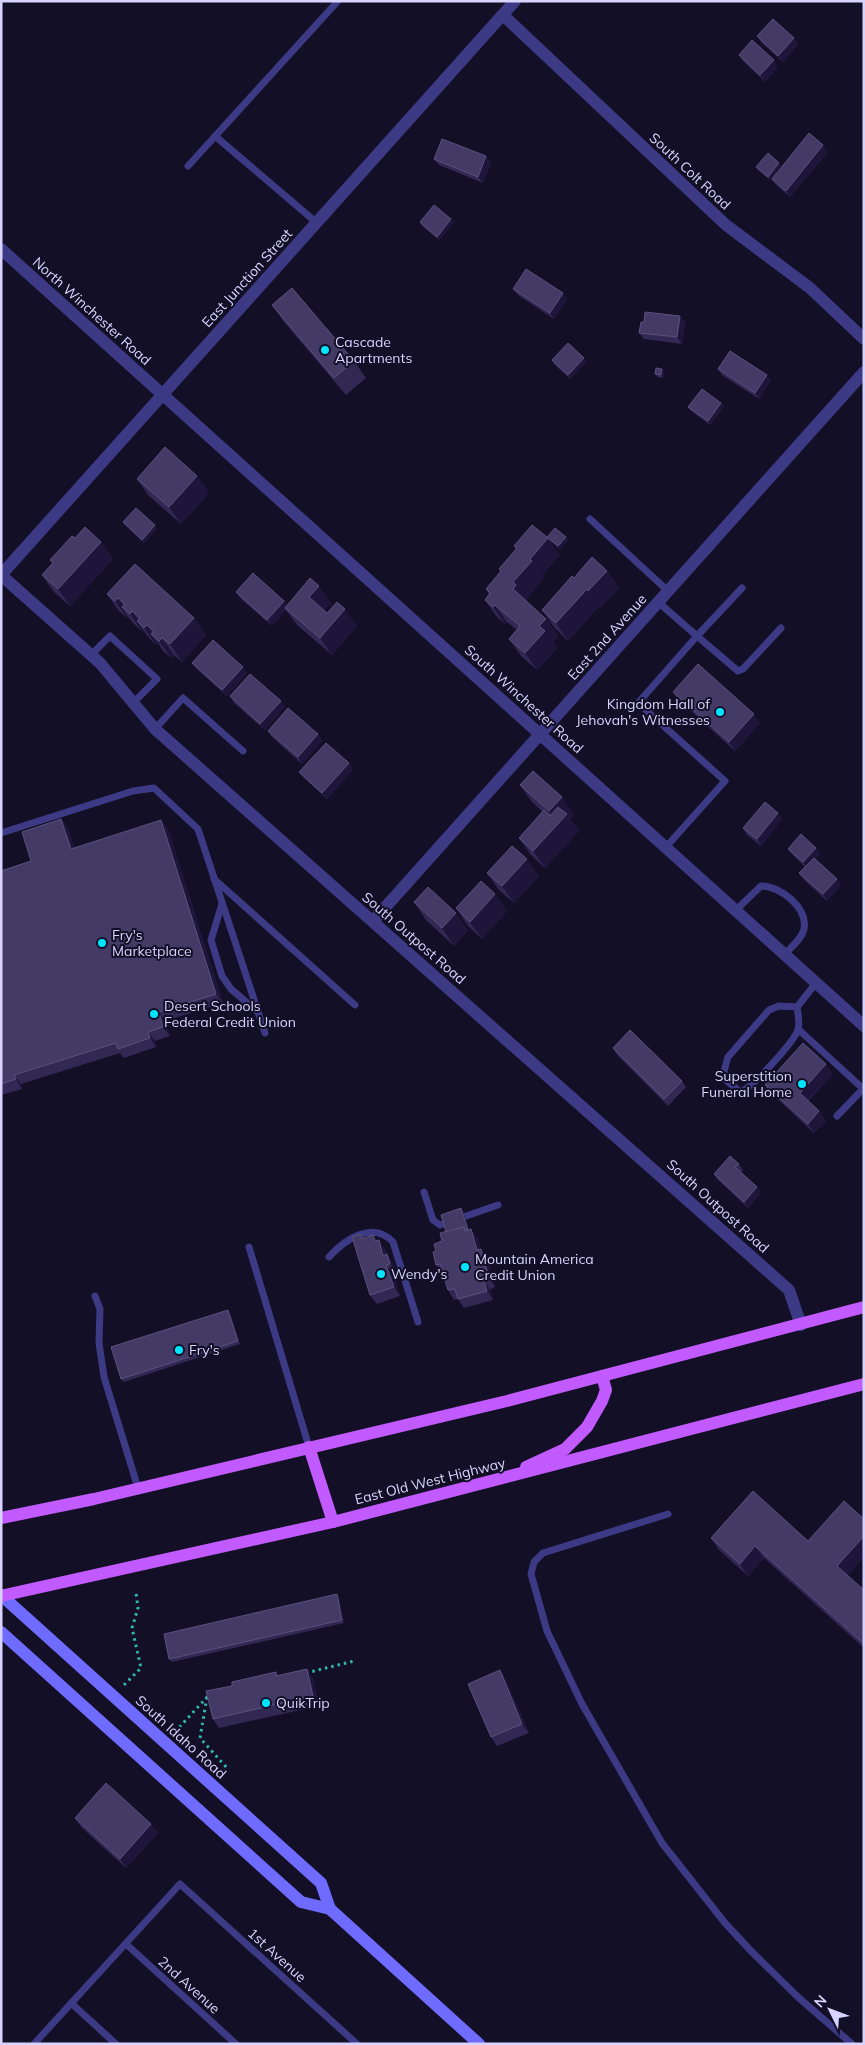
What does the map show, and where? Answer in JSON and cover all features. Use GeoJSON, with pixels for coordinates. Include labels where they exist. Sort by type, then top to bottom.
{"type":"FeatureCollection","features":[{"type":"Feature","properties":{"kind":"main road"},"geometry":{"type":"LineString","coordinates":[[1,1518],[138,1488],[508,1401],[864,1308]]}},
{"type":"Feature","properties":{"kind":"main road"},"geometry":{"type":"LineString","coordinates":[[499,1480],[565,1448],[577,1438],[587,1427],[602,1402],[606,1390],[602,1376]]}},
{"type":"Feature","properties":{"kind":"main road","name":"East Old West Highway"},"geometry":{"type":"LineString","coordinates":[[2,1596],[333,1522],[864,1384]]}},
{"type":"Feature","properties":{"kind":"main road"},"geometry":{"type":"LineString","coordinates":[[309,1447],[333,1522]]}},
{"type":"Feature","properties":{"kind":"main road","name":"South Idaho Road"},"geometry":{"type":"LineString","coordinates":[[2,1596],[321,1883],[330,1909]]}},
{"type":"Feature","properties":{"kind":"main road","name":"South Idaho Road"},"geometry":{"type":"LineString","coordinates":[[1,1632],[301,1902],[330,1909],[479,2044]]}},
{"type":"Feature","properties":{"kind":"street","name":"East Junction Street"},"geometry":{"type":"LineString","coordinates":[[1,575],[515,1]]}},
{"type":"Feature","properties":{"kind":"street","name":"South Colt Road"},"geometry":{"type":"LineString","coordinates":[[503,15],[726,225],[810,288],[864,339]]}},
{"type":"Feature","properties":{"kind":"street","name":"North Winchester Road"},"geometry":{"type":"LineString","coordinates":[[1,249],[163,395]]}},
{"type":"Feature","properties":{"kind":"street","name":"East 2nd Avenue"},"geometry":{"type":"LineString","coordinates":[[373,921],[864,372]]}},
{"type":"Feature","properties":{"kind":"street","name":"South Winchester Road"},"geometry":{"type":"LineString","coordinates":[[163,395],[864,1026]]}},
{"type":"Feature","properties":{"kind":"street","name":"South Outpost Road"},"geometry":{"type":"LineString","coordinates":[[1,575],[100,663],[155,728],[790,1290],[801,1325]]}},
{"type":"Feature","properties":{"kind":"lane"},"geometry":{"type":"LineString","coordinates":[[188,166],[338,1]]}},
{"type":"Feature","properties":{"kind":"lane"},"geometry":{"type":"LineString","coordinates":[[215,136],[317,223]]}},
{"type":"Feature","properties":{"kind":"lane"},"geometry":{"type":"LineString","coordinates":[[590,519],[668,591]]}},
{"type":"Feature","properties":{"kind":"lane"},"geometry":{"type":"LineString","coordinates":[[666,846],[725,781],[638,703],[742,588]]}},
{"type":"Feature","properties":{"kind":"lane"},"geometry":{"type":"LineString","coordinates":[[658,602],[738,671],[743,669],[781,628]]}},
{"type":"Feature","properties":{"kind":"lane"},"geometry":{"type":"LineString","coordinates":[[91,655],[110,636],[157,679],[133,703]]}},
{"type":"Feature","properties":{"kind":"lane"},"geometry":{"type":"LineString","coordinates":[[155,728],[184,698],[243,751]]}},
{"type":"Feature","properties":{"kind":"lane"},"geometry":{"type":"LineString","coordinates":[[1,832],[133,792],[154,788],[198,829],[265,1033]]}},
{"type":"Feature","properties":{"kind":"lane"},"geometry":{"type":"LineString","coordinates":[[214,878],[355,1005]]}},
{"type":"Feature","properties":{"kind":"lane"},"geometry":{"type":"LineString","coordinates":[[736,910],[762,886],[770,886],[792,901],[804,920],[804,931],[785,954]]}},
{"type":"Feature","properties":{"kind":"lane"},"geometry":{"type":"LineString","coordinates":[[222,904],[211,940],[222,976],[231,989],[258,1012]]}},
{"type":"Feature","properties":{"kind":"lane"},"geometry":{"type":"LineString","coordinates":[[797,1007],[779,1006],[769,1010],[728,1057],[724,1072],[726,1080],[740,1092],[746,1090],[794,1037],[798,1029],[797,1007],[816,983]]}},
{"type":"Feature","properties":{"kind":"lane"},"geometry":{"type":"LineString","coordinates":[[798,1029],[864,1088],[836,1116]]}},
{"type":"Feature","properties":{"kind":"lane"},"geometry":{"type":"LineString","coordinates":[[424,1192],[433,1220],[440,1225],[498,1205]]}},
{"type":"Feature","properties":{"kind":"lane"},"geometry":{"type":"LineString","coordinates":[[330,1257],[346,1240],[371,1232],[387,1236],[392,1242],[418,1322]]}},
{"type":"Feature","properties":{"kind":"lane"},"geometry":{"type":"LineString","coordinates":[[249,1247],[309,1447]]}},
{"type":"Feature","properties":{"kind":"lane"},"geometry":{"type":"LineString","coordinates":[[96,1296],[100,1309],[99,1343],[104,1378],[138,1488]]}},
{"type":"Feature","properties":{"kind":"lane"},"geometry":{"type":"LineString","coordinates":[[668,1514],[544,1553],[534,1562],[531,1574],[547,1631],[582,1704],[662,1843],[725,1923],[752,1952],[799,1998],[852,2044]]}},
{"type":"Feature","properties":{"kind":"lane","name":"1st Avenue"},"geometry":{"type":"LineString","coordinates":[[126,1944],[180,1884],[357,2044]]}},
{"type":"Feature","properties":{"kind":"lane"},"geometry":{"type":"LineString","coordinates":[[34,2044],[126,1944]]}},
{"type":"Feature","properties":{"kind":"lane","name":"2nd Avenue"},"geometry":{"type":"LineString","coordinates":[[126,1944],[236,2044]]}},
{"type":"Feature","properties":{"kind":"lane"},"geometry":{"type":"LineString","coordinates":[[71,2003],[116,2044]]}},
{"type":"Feature","properties":{"kind":"path"},"geometry":{"type":"LineString","coordinates":[[124,1685],[141,1668],[132,1628],[138,1608],[136,1593]]}},
{"type":"Feature","properties":{"kind":"path"},"geometry":{"type":"LineString","coordinates":[[299,1674],[354,1661]]}},
{"type":"Feature","properties":{"kind":"path"},"geometry":{"type":"LineString","coordinates":[[174,1733],[207,1696],[216,1694]]}},
{"type":"Feature","properties":{"kind":"path"},"geometry":{"type":"LineString","coordinates":[[207,1696],[200,1738],[227,1768],[222,1775]]}},
{"type":"Feature","properties":{"kind":"building"},"geometry":{"type":"Polygon","coordinates":[[[773,19],[794,38],[778,56],[757,36],[773,19]]]}},
{"type":"Feature","properties":{"kind":"building"},"geometry":{"type":"Polygon","coordinates":[[[752,40],[774,60],[760,75],[739,55],[752,40]]]}},
{"type":"Feature","properties":{"kind":"building"},"geometry":{"type":"Polygon","coordinates":[[[809,133],[823,145],[786,191],[772,179],[809,133]]]}},
{"type":"Feature","properties":{"kind":"building"},"geometry":{"type":"Polygon","coordinates":[[[442,139],[486,156],[478,177],[434,159],[442,139]]]}},
{"type":"Feature","properties":{"kind":"building"},"geometry":{"type":"Polygon","coordinates":[[[768,153],[779,163],[768,177],[756,167],[768,153]]]}},
{"type":"Feature","properties":{"kind":"building"},"geometry":{"type":"Polygon","coordinates":[[[434,205],[451,219],[437,237],[420,222],[434,205]]]}},
{"type":"Feature","properties":{"kind":"building"},"geometry":{"type":"Polygon","coordinates":[[[526,269],[563,293],[550,313],[513,289],[526,269]]]}},
{"type":"Feature","properties":{"kind":"building","name":"Cascade Apartments"},"geometry":{"type":"Polygon","coordinates":[[[292,288],[354,361],[334,378],[272,305],[292,288]]]}},
{"type":"Feature","properties":{"kind":"building"},"geometry":{"type":"Polygon","coordinates":[[[645,312],[680,316],[677,337],[639,333],[641,322],[644,322],[645,312]]]}},
{"type":"Feature","properties":{"kind":"building"},"geometry":{"type":"Polygon","coordinates":[[[568,343],[584,358],[568,375],[552,360],[568,343]]]}},
{"type":"Feature","properties":{"kind":"building"},"geometry":{"type":"Polygon","coordinates":[[[730,351],[767,375],[755,393],[718,369],[730,351]]]}},
{"type":"Feature","properties":{"kind":"building"},"geometry":{"type":"Polygon","coordinates":[[[656,368],[662,369],[661,375],[655,374],[656,368]]]}},
{"type":"Feature","properties":{"kind":"building"},"geometry":{"type":"Polygon","coordinates":[[[702,389],[721,403],[708,421],[688,407],[702,389]]]}},
{"type":"Feature","properties":{"kind":"building"},"geometry":{"type":"Polygon","coordinates":[[[165,447],[197,476],[169,507],[137,479],[165,447]]]}},
{"type":"Feature","properties":{"kind":"building"},"geometry":{"type":"Polygon","coordinates":[[[136,508],[155,525],[142,540],[123,522],[136,508]]]}},
{"type":"Feature","properties":{"kind":"building"},"geometry":{"type":"Polygon","coordinates":[[[532,525],[548,538],[530,559],[532,561],[513,582],[516,585],[513,589],[546,619],[539,626],[545,631],[525,653],[509,639],[520,626],[495,605],[493,607],[485,600],[490,593],[486,589],[501,571],[499,569],[517,548],[514,546],[532,525]]]}},
{"type":"Feature","properties":{"kind":"building"},"geometry":{"type":"Polygon","coordinates":[[[85,527],[101,542],[58,589],[42,575],[53,563],[50,560],[72,536],[75,538],[85,527]]]}},
{"type":"Feature","properties":{"kind":"building"},"geometry":{"type":"Polygon","coordinates":[[[555,528],[566,537],[558,546],[547,537],[555,528]]]}},
{"type":"Feature","properties":{"kind":"building"},"geometry":{"type":"Polygon","coordinates":[[[592,557],[607,571],[588,591],[587,589],[556,623],[542,610],[572,576],[574,578],[592,557]]]}},
{"type":"Feature","properties":{"kind":"building"},"geometry":{"type":"Polygon","coordinates":[[[135,564],[194,618],[170,644],[162,638],[159,641],[151,634],[154,631],[147,625],[144,628],[137,621],[140,618],[132,611],[130,614],[122,607],[125,604],[118,598],[115,601],[107,594],[135,564]]]}},
{"type":"Feature","properties":{"kind":"building"},"geometry":{"type":"Polygon","coordinates":[[[253,573],[284,601],[267,620],[236,592],[253,573]]]}},
{"type":"Feature","properties":{"kind":"building"},"geometry":{"type":"Polygon","coordinates":[[[310,578],[319,586],[309,597],[327,613],[337,602],[345,609],[320,638],[285,608],[310,578]]]}},
{"type":"Feature","properties":{"kind":"building"},"geometry":{"type":"Polygon","coordinates":[[[213,640],[243,667],[222,690],[192,663],[213,640]]]}},
{"type":"Feature","properties":{"kind":"building","name":"Kingdom Hall of Jehovah's Witnesses"},"geometry":{"type":"Polygon","coordinates":[[[698,664],[754,714],[729,742],[673,692],[698,664]]]}},
{"type":"Feature","properties":{"kind":"building"},"geometry":{"type":"Polygon","coordinates":[[[250,674],[281,701],[260,724],[230,696],[250,674]]]}},
{"type":"Feature","properties":{"kind":"building"},"geometry":{"type":"Polygon","coordinates":[[[288,708],[318,734],[298,757],[268,731],[288,708]]]}},
{"type":"Feature","properties":{"kind":"building"},"geometry":{"type":"Polygon","coordinates":[[[326,743],[349,763],[322,793],[299,772],[326,743]]]}},
{"type":"Feature","properties":{"kind":"building"},"geometry":{"type":"Polygon","coordinates":[[[533,771],[562,797],[549,811],[520,785],[533,771]]]}},
{"type":"Feature","properties":{"kind":"building"},"geometry":{"type":"Polygon","coordinates":[[[765,802],[778,813],[757,839],[743,828],[765,802]]]}},
{"type":"Feature","properties":{"kind":"building"},"geometry":{"type":"Polygon","coordinates":[[[558,807],[567,814],[533,851],[519,838],[544,810],[550,816],[558,807]]]}},
{"type":"Feature","properties":{"kind":"building","name":"Fry's Marketplace"},"geometry":{"type":"Polygon","coordinates":[[[61,819],[71,849],[161,820],[216,994],[159,1012],[163,1027],[148,1032],[150,1038],[118,1049],[116,1043],[14,1075],[16,1079],[1,1084],[1,871],[31,861],[22,832],[61,819]]]}},
{"type":"Feature","properties":{"kind":"building"},"geometry":{"type":"Polygon","coordinates":[[[801,834],[816,848],[803,862],[788,849],[801,834]]]}},
{"type":"Feature","properties":{"kind":"building"},"geometry":{"type":"Polygon","coordinates":[[[512,846],[527,859],[502,886],[487,873],[512,846]]]}},
{"type":"Feature","properties":{"kind":"building"},"geometry":{"type":"Polygon","coordinates":[[[814,858],[837,879],[823,894],[799,873],[814,858]]]}},
{"type":"Feature","properties":{"kind":"building"},"geometry":{"type":"Polygon","coordinates":[[[481,881],[495,894],[470,922],[456,908],[481,881]]]}},
{"type":"Feature","properties":{"kind":"building"},"geometry":{"type":"Polygon","coordinates":[[[428,887],[456,913],[442,928],[414,902],[428,887]]]}},
{"type":"Feature","properties":{"kind":"building"},"geometry":{"type":"Polygon","coordinates":[[[630,1030],[682,1081],[664,1099],[613,1048],[630,1030]]]}},
{"type":"Feature","properties":{"kind":"building","name":"Superstition Funeral Home"},"geometry":{"type":"Polygon","coordinates":[[[803,1043],[826,1064],[800,1093],[819,1111],[808,1124],[765,1085],[803,1043]]]}},
{"type":"Feature","properties":{"kind":"building"},"geometry":{"type":"Polygon","coordinates":[[[730,1156],[739,1164],[735,1167],[757,1187],[744,1202],[714,1174],[730,1156]]]}},
{"type":"Feature","properties":{"kind":"building"},"geometry":{"type":"Polygon","coordinates":[[[461,1208],[468,1230],[464,1227],[446,1232],[441,1215],[461,1208]]]}},
{"type":"Feature","properties":{"kind":"building","name":"Mountain America Credit Union"},"geometry":{"type":"Polygon","coordinates":[[[464,1227],[465,1231],[471,1229],[477,1250],[481,1249],[489,1278],[484,1281],[487,1291],[458,1299],[455,1289],[448,1290],[440,1264],[436,1265],[433,1252],[436,1251],[434,1244],[442,1241],[440,1233],[464,1227]]]}},
{"type":"Feature","properties":{"kind":"building","name":"Wendy's"},"geometry":{"type":"Polygon","coordinates":[[[361,1234],[362,1239],[373,1235],[375,1241],[379,1240],[383,1256],[387,1254],[390,1264],[386,1265],[394,1287],[370,1295],[352,1237],[361,1234]]]}},
{"type":"Feature","properties":{"kind":"building"},"geometry":{"type":"Polygon","coordinates":[[[228,1310],[238,1341],[121,1379],[111,1347],[228,1310]]]}},
{"type":"Feature","properties":{"kind":"building"},"geometry":{"type":"Polygon","coordinates":[[[753,1491],[808,1541],[844,1501],[864,1519],[864,1536],[837,1566],[864,1590],[864,1644],[755,1546],[740,1564],[711,1538],[753,1491]]]}},
{"type":"Feature","properties":{"kind":"building"},"geometry":{"type":"Polygon","coordinates":[[[337,1594],[342,1620],[169,1659],[164,1634],[337,1594]]]}},
{"type":"Feature","properties":{"kind":"building","name":"QuikTrip"},"geometry":{"type":"Polygon","coordinates":[[[307,1669],[313,1696],[213,1719],[206,1691],[232,1686],[232,1682],[276,1672],[276,1676],[307,1669]]]}},
{"type":"Feature","properties":{"kind":"building"},"geometry":{"type":"Polygon","coordinates":[[[500,1670],[522,1724],[491,1737],[468,1684],[500,1670]]]}},
{"type":"Feature","properties":{"kind":"building"},"geometry":{"type":"Polygon","coordinates":[[[106,1783],[151,1824],[120,1859],[75,1818],[106,1783]]]}},
{"type":"Feature","properties":{"kind":"place","name":"Cascade Apartments"},"geometry":{"type":"Point","coordinates":[325,350]}},
{"type":"Feature","properties":{"kind":"place","name":"Kingdom Hall of Jehovah's Witnesses"},"geometry":{"type":"Point","coordinates":[720,712]}},
{"type":"Feature","properties":{"kind":"place","name":"Fry's Marketplace"},"geometry":{"type":"Point","coordinates":[102,943]}},
{"type":"Feature","properties":{"kind":"place","name":"Desert Schools Federal Credit Union"},"geometry":{"type":"Point","coordinates":[154,1014]}},
{"type":"Feature","properties":{"kind":"place","name":"Superstition Funeral Home"},"geometry":{"type":"Point","coordinates":[802,1084]}},
{"type":"Feature","properties":{"kind":"place","name":"Mountain America Credit Union"},"geometry":{"type":"Point","coordinates":[465,1267]}},
{"type":"Feature","properties":{"kind":"place","name":"Wendy's"},"geometry":{"type":"Point","coordinates":[381,1274]}},
{"type":"Feature","properties":{"kind":"place","name":"Fry's"},"geometry":{"type":"Point","coordinates":[179,1350]}},
{"type":"Feature","properties":{"kind":"place","name":"QuikTrip"},"geometry":{"type":"Point","coordinates":[266,1703]}}]}
